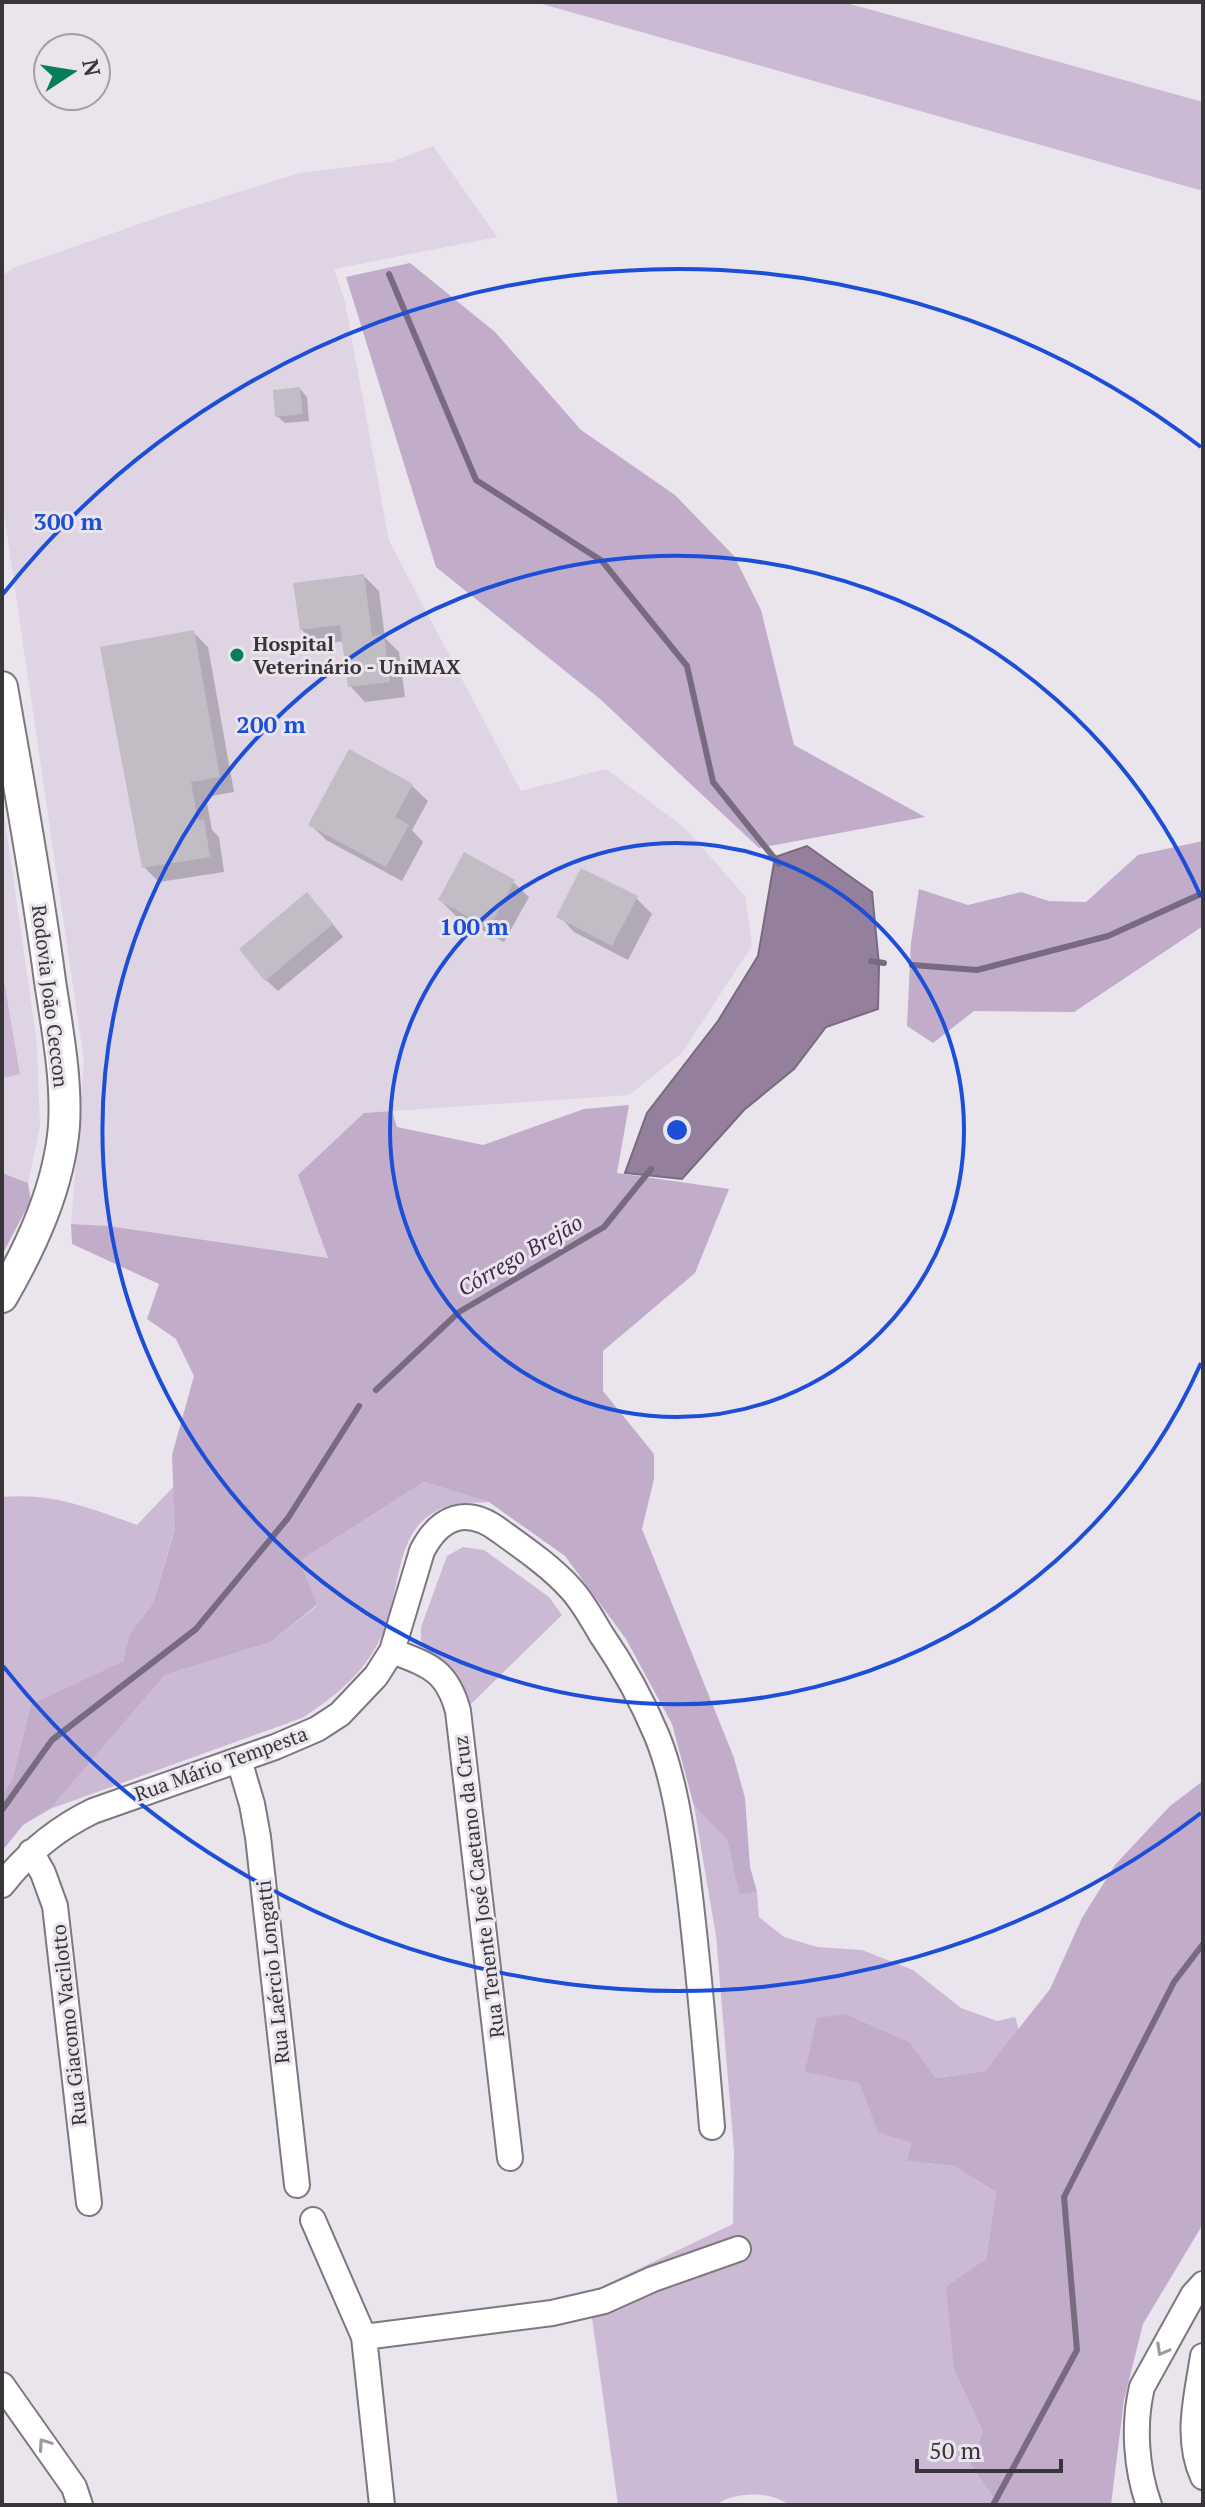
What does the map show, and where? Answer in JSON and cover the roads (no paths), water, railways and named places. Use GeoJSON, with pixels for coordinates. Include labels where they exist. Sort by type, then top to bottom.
{"type":"FeatureCollection","features":[{"type":"Feature","properties":{"kind":"main road","name":"Rodovia João Ceccon"},"geometry":{"type":"LineString","coordinates":[[2,687],[46,951],[59,1046],[64,1126],[46,1205],[2,1297]]}},
{"type":"Feature","properties":{"kind":"street","name":"Rua Mário Tempesta"},"geometry":{"type":"LineString","coordinates":[[2,1885],[31,1852],[65,1825],[93,1811],[317,1729],[340,1714],[376,1676],[392,1651],[428,1539],[446,1521],[476,1517],[493,1525],[552,1570],[573,1591],[619,1661],[658,1739],[680,1819],[695,1932],[712,2127]]}},
{"type":"Feature","properties":{"kind":"street","name":"Rua Tenente José Caetano da Cruz"},"geometry":{"type":"LineString","coordinates":[[392,1651],[431,1666],[446,1679],[458,1711],[510,2158]]}},
{"type":"Feature","properties":{"kind":"street","name":"Rua Laércio Longatti"},"geometry":{"type":"LineString","coordinates":[[239,1760],[258,1837],[297,2185]]}},
{"type":"Feature","properties":{"kind":"street","name":"Rua Giacomo Vacilotto"},"geometry":{"type":"LineString","coordinates":[[31,1852],[43,1873],[55,1906],[89,2203]]}},
{"type":"Feature","properties":{"kind":"street"},"geometry":{"type":"LineString","coordinates":[[313,2220],[364,2337],[382,2505]]}},
{"type":"Feature","properties":{"kind":"street"},"geometry":{"type":"LineString","coordinates":[[364,2337],[565,2310],[604,2301],[653,2279],[738,2249]]}},
{"type":"Feature","properties":{"kind":"street"},"geometry":{"type":"LineString","coordinates":[[1149,2505],[1139,2475],[1138,2401],[1142,2387],[1193,2295],[1203,2284]]}},
{"type":"Feature","properties":{"kind":"street"},"geometry":{"type":"LineString","coordinates":[[1203,2356],[1193,2437],[1195,2455],[1203,2477]]}},
{"type":"Feature","properties":{"kind":"street"},"geometry":{"type":"LineString","coordinates":[[2,2385],[74,2487],[80,2505]]}},
{"type":"Feature","properties":{"kind":"waterway"},"geometry":{"type":"LineString","coordinates":[[389,274],[476,480],[602,561],[687,666],[713,782],[779,864]]}},
{"type":"Feature","properties":{"kind":"waterway","name":"Córrego Brejão"},"geometry":{"type":"LineString","coordinates":[[912,965],[977,970],[1108,936],[1203,893]]}},
{"type":"Feature","properties":{"kind":"waterway","name":"Córrego Brejão"},"geometry":{"type":"LineString","coordinates":[[871,961],[884,963]]}},
{"type":"Feature","properties":{"kind":"waterway","name":"Córrego Brejão"},"geometry":{"type":"LineString","coordinates":[[376,1390],[459,1312],[604,1227],[651,1169]]}},
{"type":"Feature","properties":{"kind":"waterway","name":"Córrego Brejão"},"geometry":{"type":"LineString","coordinates":[[2,1810],[52,1740],[196,1629],[288,1518],[359,1406]]}},
{"type":"Feature","properties":{"kind":"waterway"},"geometry":{"type":"LineString","coordinates":[[993,2505],[1077,2350],[1064,2197],[1174,1982],[1203,1944]]}},
{"type":"Feature","properties":{"kind":"place","name":"Hospital Veterinário - UniMAX"},"geometry":{"type":"Point","coordinates":[237,655]}}]}
